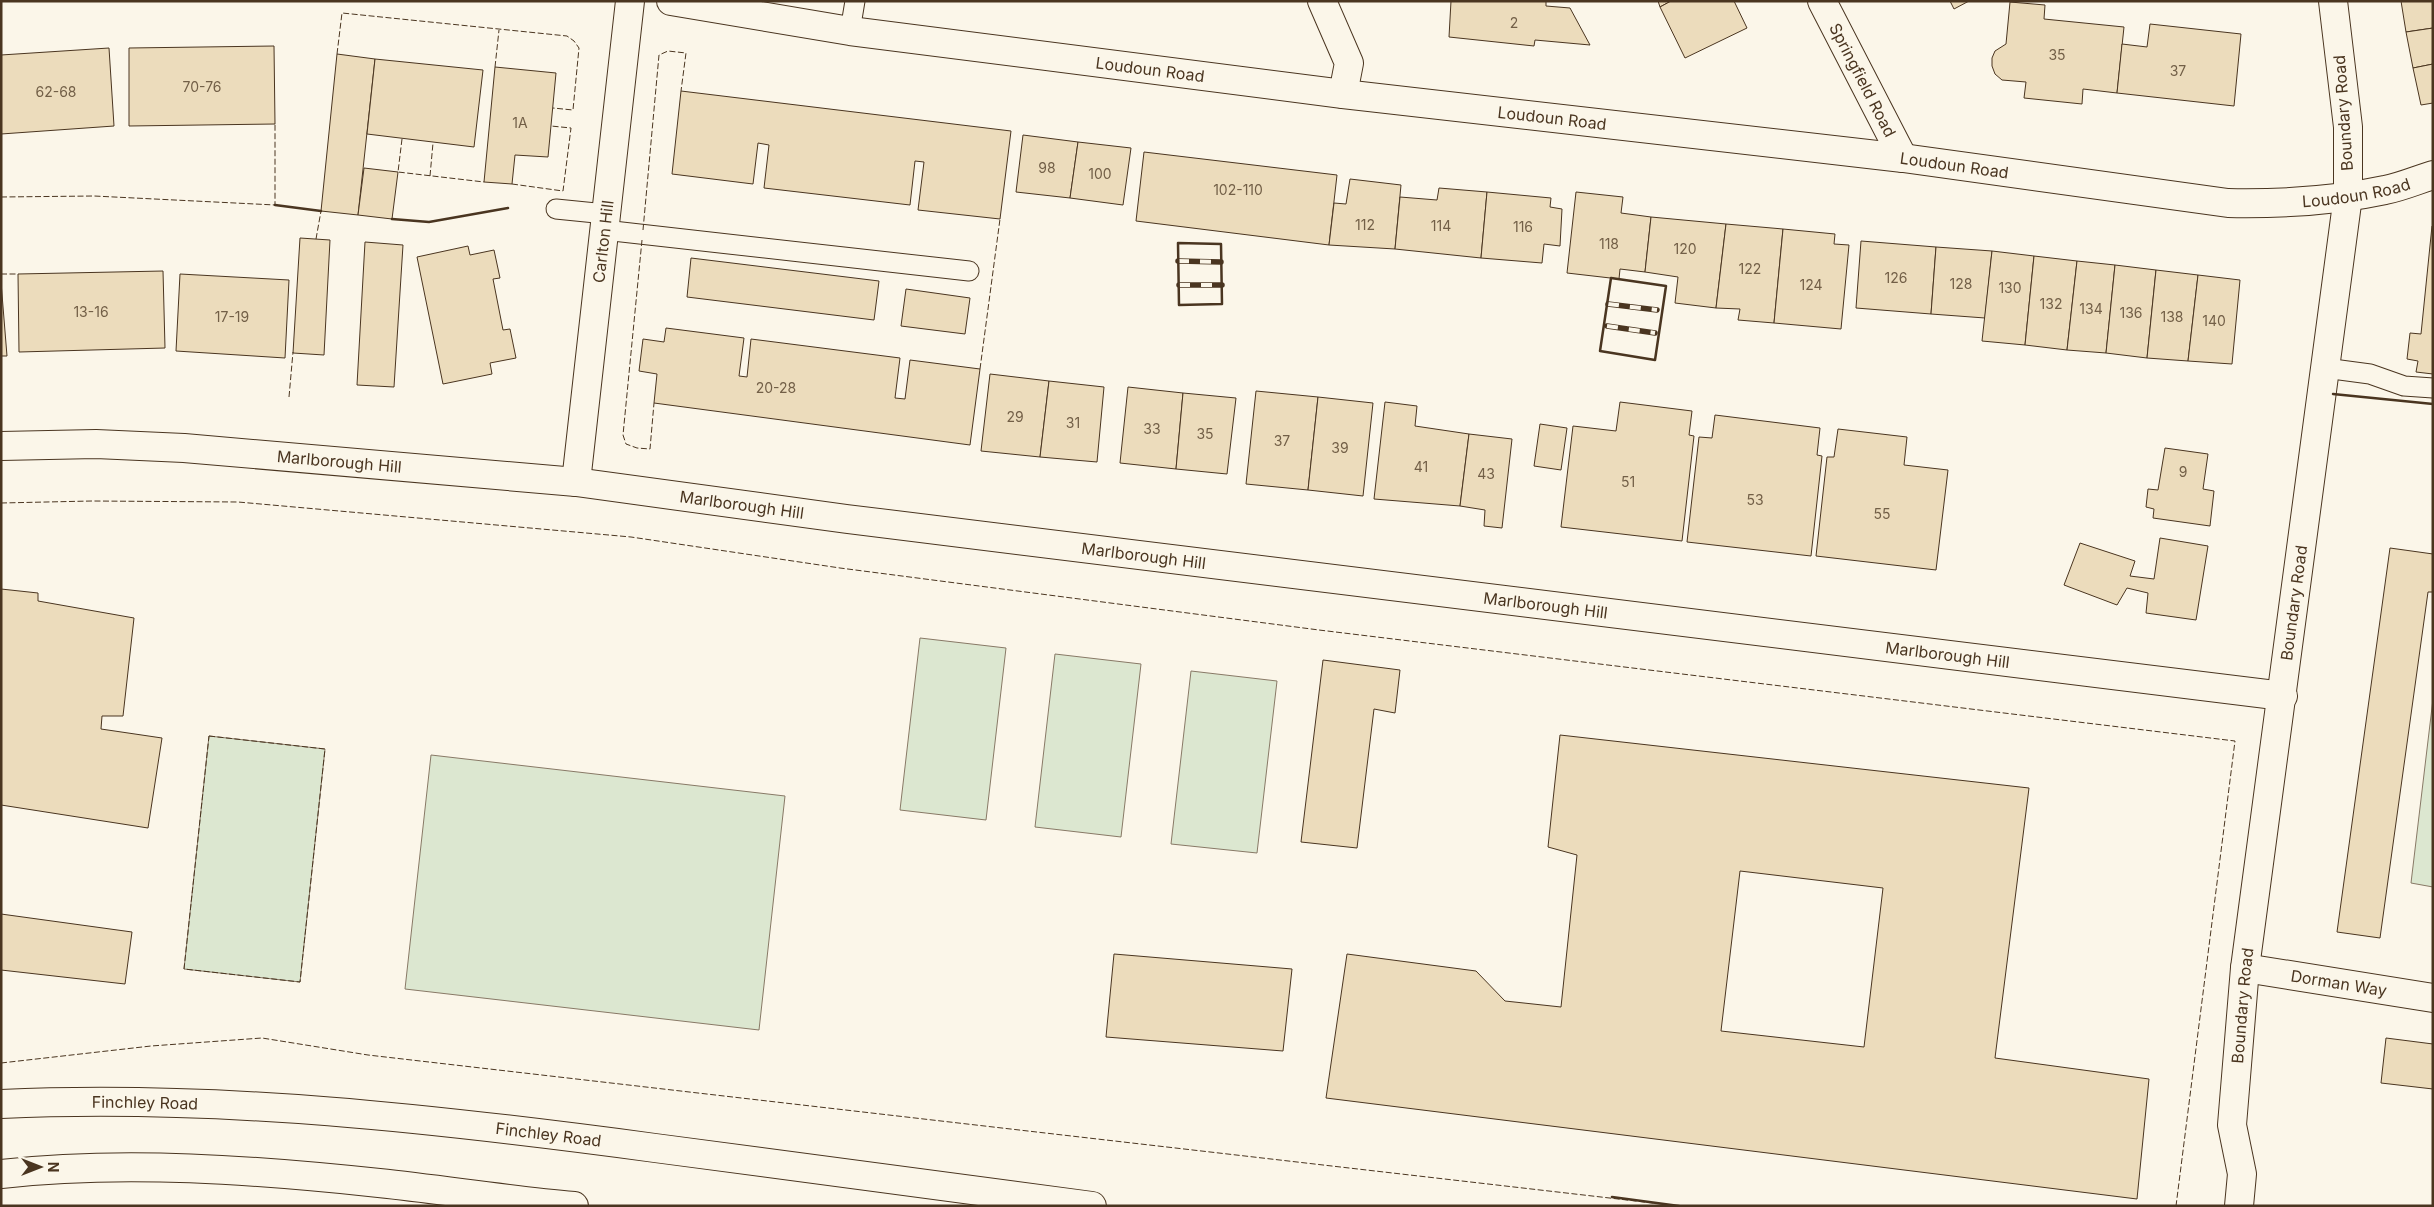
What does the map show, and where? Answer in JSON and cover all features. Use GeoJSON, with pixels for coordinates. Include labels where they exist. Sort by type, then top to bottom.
{"type":"FeatureCollection","features":[{"type":"Feature","properties":{"kind":"main road","name":"Carlton Hill"},"geometry":{"type":"LineString","coordinates":[[576,482],[630,1]]}},
{"type":"Feature","properties":{"kind":"main road","name":"Loudoun Road"},"geometry":{"type":"LineString","coordinates":[[671,1],[850,31],[1343,94],[1903,158],[2228,203],[2283,204],[2348,196],[2386,190],[2433,175]]}},
{"type":"Feature","properties":{"kind":"main road"},"geometry":{"type":"LineString","coordinates":[[1322,1],[1349,63],[1343,94]]}},
{"type":"Feature","properties":{"kind":"main road","name":"Springfield Road"},"geometry":{"type":"LineString","coordinates":[[1822,1],[1903,158]]}},
{"type":"Feature","properties":{"kind":"main road","name":"Boundary Road"},"geometry":{"type":"LineString","coordinates":[[2238,1206],[2242,1174],[2232,1125],[2245,968],[2283,696],[2348,196],[2348,126],[2333,1]]}},
{"type":"Feature","properties":{"kind":"main road","name":"Marlborough Hill"},"geometry":{"type":"LineString","coordinates":[[1,446],[96,444],[184,448],[576,482],[847,519],[2283,696]]}},
{"type":"Feature","properties":{"kind":"main road","name":"Dorman Way"},"geometry":{"type":"LineString","coordinates":[[2245,968],[2433,998]]}},
{"type":"Feature","properties":{"kind":"main road","name":"Finchley Road"},"geometry":{"type":"LineString","coordinates":[[1,1104],[62,1101],[174,1103],[352,1112],[481,1125],[1092,1206]]}},
{"type":"Feature","properties":{"kind":"main road"},"geometry":{"type":"LineString","coordinates":[[1,1174],[136,1168],[244,1171],[379,1183],[538,1204],[574,1206]]}},
{"type":"Feature","properties":{"kind":"lane"},"geometry":{"type":"LineString","coordinates":[[850,31],[855,1]]}},
{"type":"Feature","properties":{"kind":"lane"},"geometry":{"type":"LineString","coordinates":[[556,208],[605,222],[969,271]]}},
{"type":"Feature","properties":{"kind":"lane"},"geometry":{"type":"LineString","coordinates":[[2325,368],[2370,374],[2404,386],[2433,388]]}},
{"type":"Feature","properties":{"kind":"green space"},"geometry":{"type":"Polygon","coordinates":[[[920,638],[1006,648],[986,820],[900,810],[920,638]]]}},
{"type":"Feature","properties":{"kind":"green space"},"geometry":{"type":"Polygon","coordinates":[[[1055,654],[1141,664],[1121,837],[1035,827],[1055,654]]]}},
{"type":"Feature","properties":{"kind":"green space"},"geometry":{"type":"Polygon","coordinates":[[[1191,671],[1277,681],[1257,853],[1171,844],[1191,671]]]}},
{"type":"Feature","properties":{"kind":"green space"},"geometry":{"type":"Polygon","coordinates":[[[2433,699],[2433,887],[2411,883],[2433,699]]]}},
{"type":"Feature","properties":{"kind":"green space"},"geometry":{"type":"Polygon","coordinates":[[[209,736],[325,749],[300,982],[184,969],[209,736]]]}},
{"type":"Feature","properties":{"kind":"green space"},"geometry":{"type":"Polygon","coordinates":[[[431,755],[785,796],[759,1030],[405,989],[431,755]]]}},
{"type":"Feature","properties":{"kind":"building"},"geometry":{"type":"Polygon","coordinates":[[[1451,1],[1546,1],[1546,6],[1570,8],[1590,45],[1535,40],[1534,46],[1449,37],[1451,1]]]}},
{"type":"Feature","properties":{"kind":"building"},"geometry":{"type":"Polygon","coordinates":[[[1658,1],[1671,1],[1660,7],[1658,1]]]}},
{"type":"Feature","properties":{"kind":"building"},"geometry":{"type":"Polygon","coordinates":[[[1671,1],[1734,1],[1747,28],[1685,58],[1660,7],[1671,1]]]}},
{"type":"Feature","properties":{"kind":"building"},"geometry":{"type":"Polygon","coordinates":[[[1950,1],[1969,1],[1954,9],[1950,1]]]}},
{"type":"Feature","properties":{"kind":"building"},"geometry":{"type":"Polygon","coordinates":[[[2401,1],[2433,1],[2433,28],[2406,32],[2401,1]]]}},
{"type":"Feature","properties":{"kind":"building"},"geometry":{"type":"Polygon","coordinates":[[[2010,2],[2045,5],[2044,19],[2124,27],[2117,93],[2083,89],[2082,104],[2024,98],[2026,82],[2002,80],[1995,74],[1992,58],[1995,51],[2006,44],[2010,2]]]}},
{"type":"Feature","properties":{"kind":"building"},"geometry":{"type":"Polygon","coordinates":[[[2150,24],[2241,34],[2234,106],[2117,93],[2122,44],[2147,47],[2150,24]]]}},
{"type":"Feature","properties":{"kind":"building"},"geometry":{"type":"Polygon","coordinates":[[[2433,28],[2433,64],[2413,68],[2406,32],[2433,28]]]}},
{"type":"Feature","properties":{"kind":"building"},"geometry":{"type":"Polygon","coordinates":[[[274,46],[275,124],[129,126],[129,48],[274,46]]]}},
{"type":"Feature","properties":{"kind":"building"},"geometry":{"type":"Polygon","coordinates":[[[109,48],[114,126],[1,134],[1,55],[109,48]]]}},
{"type":"Feature","properties":{"kind":"building"},"geometry":{"type":"Polygon","coordinates":[[[337,54],[375,59],[358,215],[321,211],[337,54]]]}},
{"type":"Feature","properties":{"kind":"building"},"geometry":{"type":"Polygon","coordinates":[[[375,59],[483,70],[474,147],[367,134],[375,59]]]}},
{"type":"Feature","properties":{"kind":"building"},"geometry":{"type":"Polygon","coordinates":[[[2433,64],[2433,103],[2421,105],[2413,68],[2433,64]]]}},
{"type":"Feature","properties":{"kind":"building"},"geometry":{"type":"Polygon","coordinates":[[[495,67],[556,73],[548,157],[515,155],[512,184],[484,182],[495,67]]]}},
{"type":"Feature","properties":{"kind":"building"},"geometry":{"type":"Polygon","coordinates":[[[681,91],[1011,131],[1000,219],[918,210],[924,162],[915,161],[910,205],[764,188],[769,145],[758,143],[753,184],[672,174],[681,91]]]}},
{"type":"Feature","properties":{"kind":"building"},"geometry":{"type":"Polygon","coordinates":[[[1023,135],[1078,142],[1070,198],[1016,192],[1023,135]]]}},
{"type":"Feature","properties":{"kind":"building"},"geometry":{"type":"Polygon","coordinates":[[[1078,142],[1131,148],[1123,205],[1070,198],[1078,142]]]}},
{"type":"Feature","properties":{"kind":"building"},"geometry":{"type":"Polygon","coordinates":[[[1144,152],[1337,175],[1329,245],[1136,221],[1144,152]]]}},
{"type":"Feature","properties":{"kind":"building"},"geometry":{"type":"Polygon","coordinates":[[[364,168],[398,172],[392,219],[358,215],[364,168]]]}},
{"type":"Feature","properties":{"kind":"building"},"geometry":{"type":"Polygon","coordinates":[[[1350,179],[1401,185],[1395,249],[1329,245],[1334,203],[1346,204],[1350,179]]]}},
{"type":"Feature","properties":{"kind":"building"},"geometry":{"type":"Polygon","coordinates":[[[1439,188],[1487,192],[1481,258],[1395,249],[1400,197],[1437,200],[1439,188]]]}},
{"type":"Feature","properties":{"kind":"building"},"geometry":{"type":"Polygon","coordinates":[[[1487,192],[1551,198],[1550,207],[1562,209],[1560,246],[1544,244],[1542,263],[1481,258],[1487,192]]]}},
{"type":"Feature","properties":{"kind":"building"},"geometry":{"type":"Polygon","coordinates":[[[1576,192],[1623,197],[1621,213],[1651,217],[1645,272],[1620,269],[1619,279],[1567,273],[1576,192]]]}},
{"type":"Feature","properties":{"kind":"building"},"geometry":{"type":"Polygon","coordinates":[[[1651,217],[1726,224],[1716,308],[1675,303],[1678,277],[1645,272],[1651,217]]]}},
{"type":"Feature","properties":{"kind":"building"},"geometry":{"type":"Polygon","coordinates":[[[1726,224],[1783,229],[1774,323],[1738,320],[1740,309],[1716,308],[1726,224]]]}},
{"type":"Feature","properties":{"kind":"building"},"geometry":{"type":"Polygon","coordinates":[[[2432,226],[2433,374],[2416,372],[2418,361],[2407,359],[2410,333],[2421,334],[2432,226]]]}},
{"type":"Feature","properties":{"kind":"building"},"geometry":{"type":"Polygon","coordinates":[[[1783,229],[1835,234],[1834,244],[1849,245],[1841,329],[1774,323],[1783,229]]]}},
{"type":"Feature","properties":{"kind":"building"},"geometry":{"type":"Polygon","coordinates":[[[300,238],[330,240],[324,355],[293,353],[300,238]]]}},
{"type":"Feature","properties":{"kind":"building"},"geometry":{"type":"Polygon","coordinates":[[[1861,241],[1936,247],[1931,314],[1856,308],[1861,241]]]}},
{"type":"Feature","properties":{"kind":"building"},"geometry":{"type":"Polygon","coordinates":[[[365,242],[403,245],[394,387],[357,385],[365,242]]]}},
{"type":"Feature","properties":{"kind":"building"},"geometry":{"type":"Polygon","coordinates":[[[468,246],[470,255],[494,250],[500,278],[493,279],[503,330],[510,329],[516,358],[490,363],[492,374],[443,384],[417,257],[468,246]]]}},
{"type":"Feature","properties":{"kind":"building"},"geometry":{"type":"Polygon","coordinates":[[[1936,247],[1992,251],[1985,318],[1931,314],[1936,247]]]}},
{"type":"Feature","properties":{"kind":"building"},"geometry":{"type":"Polygon","coordinates":[[[1992,251],[2034,256],[2025,345],[1982,341],[1992,251]]]}},
{"type":"Feature","properties":{"kind":"building"},"geometry":{"type":"Polygon","coordinates":[[[2034,256],[2077,261],[2067,350],[2025,345],[2034,256]]]}},
{"type":"Feature","properties":{"kind":"building"},"geometry":{"type":"Polygon","coordinates":[[[691,258],[879,281],[874,320],[687,297],[691,258]]]}},
{"type":"Feature","properties":{"kind":"building"},"geometry":{"type":"Polygon","coordinates":[[[2077,261],[2115,265],[2106,353],[2067,350],[2077,261]]]}},
{"type":"Feature","properties":{"kind":"building"},"geometry":{"type":"Polygon","coordinates":[[[2115,265],[2156,270],[2147,358],[2106,353],[2115,265]]]}},
{"type":"Feature","properties":{"kind":"building"},"geometry":{"type":"Polygon","coordinates":[[[2156,270],[2198,275],[2188,361],[2147,358],[2156,270]]]}},
{"type":"Feature","properties":{"kind":"building"},"geometry":{"type":"Polygon","coordinates":[[[163,271],[165,348],[19,352],[18,274],[163,271]]]}},
{"type":"Feature","properties":{"kind":"building"},"geometry":{"type":"Polygon","coordinates":[[[180,274],[289,280],[285,358],[176,351],[180,274]]]}},
{"type":"Feature","properties":{"kind":"building"},"geometry":{"type":"Polygon","coordinates":[[[2198,275],[2240,280],[2232,364],[2188,361],[2198,275]]]}},
{"type":"Feature","properties":{"kind":"building"},"geometry":{"type":"Polygon","coordinates":[[[1,282],[7,356],[1,356],[1,282]]]}},
{"type":"Feature","properties":{"kind":"building"},"geometry":{"type":"Polygon","coordinates":[[[906,289],[970,298],[965,334],[901,326],[906,289]]]}},
{"type":"Feature","properties":{"kind":"building"},"geometry":{"type":"Polygon","coordinates":[[[666,328],[744,338],[739,376],[747,377],[751,339],[900,358],[895,398],[905,399],[910,360],[980,369],[970,445],[654,403],[657,374],[639,371],[643,339],[664,342],[666,328]]]}},
{"type":"Feature","properties":{"kind":"building"},"geometry":{"type":"Polygon","coordinates":[[[990,374],[1049,381],[1040,457],[981,451],[990,374]]]}},
{"type":"Feature","properties":{"kind":"building"},"geometry":{"type":"Polygon","coordinates":[[[1049,381],[1104,387],[1097,462],[1040,457],[1049,381]]]}},
{"type":"Feature","properties":{"kind":"building"},"geometry":{"type":"Polygon","coordinates":[[[1128,387],[1183,393],[1176,469],[1120,463],[1128,387]]]}},
{"type":"Feature","properties":{"kind":"building"},"geometry":{"type":"Polygon","coordinates":[[[1256,391],[1318,397],[1308,490],[1246,484],[1256,391]]]}},
{"type":"Feature","properties":{"kind":"building"},"geometry":{"type":"Polygon","coordinates":[[[1183,393],[1236,398],[1227,474],[1176,469],[1183,393]]]}},
{"type":"Feature","properties":{"kind":"building"},"geometry":{"type":"Polygon","coordinates":[[[1318,397],[1373,403],[1363,496],[1308,490],[1318,397]]]}},
{"type":"Feature","properties":{"kind":"building"},"geometry":{"type":"Polygon","coordinates":[[[1385,402],[1417,406],[1415,426],[1469,434],[1460,506],[1374,499],[1385,402]]]}},
{"type":"Feature","properties":{"kind":"building"},"geometry":{"type":"Polygon","coordinates":[[[1620,402],[1692,411],[1689,435],[1694,436],[1682,541],[1561,527],[1573,426],[1616,431],[1620,402]]]}},
{"type":"Feature","properties":{"kind":"building"},"geometry":{"type":"Polygon","coordinates":[[[1715,415],[1820,428],[1817,455],[1822,456],[1811,556],[1687,542],[1699,437],[1712,438],[1715,415]]]}},
{"type":"Feature","properties":{"kind":"building"},"geometry":{"type":"Polygon","coordinates":[[[1540,424],[1567,428],[1561,470],[1534,466],[1540,424]]]}},
{"type":"Feature","properties":{"kind":"building"},"geometry":{"type":"Polygon","coordinates":[[[1838,429],[1907,437],[1904,465],[1948,470],[1936,570],[1816,556],[1827,457],[1834,457],[1838,429]]]}},
{"type":"Feature","properties":{"kind":"building"},"geometry":{"type":"Polygon","coordinates":[[[1469,434],[1512,439],[1502,528],[1484,526],[1485,510],[1460,506],[1469,434]]]}},
{"type":"Feature","properties":{"kind":"building"},"geometry":{"type":"Polygon","coordinates":[[[2165,448],[2208,454],[2203,489],[2214,491],[2210,526],[2153,518],[2154,509],[2146,507],[2148,489],[2158,490],[2165,448]]]}},
{"type":"Feature","properties":{"kind":"building"},"geometry":{"type":"Polygon","coordinates":[[[2160,538],[2208,546],[2196,620],[2146,613],[2148,593],[2127,588],[2117,605],[2064,585],[2080,543],[2135,561],[2130,576],[2154,579],[2160,538]]]}},
{"type":"Feature","properties":{"kind":"building"},"geometry":{"type":"Polygon","coordinates":[[[2390,548],[2433,554],[2433,592],[2428,592],[2380,938],[2337,932],[2390,548]]]}},
{"type":"Feature","properties":{"kind":"building"},"geometry":{"type":"Polygon","coordinates":[[[1,589],[38,593],[38,601],[134,618],[123,716],[102,716],[101,729],[162,738],[148,828],[1,805],[1,589]]]}},
{"type":"Feature","properties":{"kind":"building"},"geometry":{"type":"Polygon","coordinates":[[[1323,660],[1400,670],[1395,713],[1374,709],[1357,848],[1301,842],[1323,660]]]}},
{"type":"Feature","properties":{"kind":"building"},"geometry":{"type":"Polygon","coordinates":[[[1560,735],[2029,788],[1995,1058],[2149,1079],[2137,1199],[1326,1098],[1347,954],[1476,971],[1505,1001],[1561,1007],[1577,855],[1548,847],[1560,735]],[[1740,871],[1721,1031],[1864,1047],[1883,888],[1740,871]]]}},
{"type":"Feature","properties":{"kind":"building"},"geometry":{"type":"Polygon","coordinates":[[[1,914],[132,932],[125,984],[1,970],[1,914]]]}},
{"type":"Feature","properties":{"kind":"building"},"geometry":{"type":"Polygon","coordinates":[[[1114,954],[1292,969],[1283,1051],[1106,1037],[1114,954]]]}},
{"type":"Feature","properties":{"kind":"building"},"geometry":{"type":"Polygon","coordinates":[[[2386,1038],[2433,1044],[2433,1089],[2381,1083],[2386,1038]]]}},
{"type":"Feature","properties":{"kind":"railway"},"geometry":{"type":"LineString","coordinates":[[1178,261],[1221,262]]}},
{"type":"Feature","properties":{"kind":"railway"},"geometry":{"type":"LineString","coordinates":[[1179,285],[1222,285]]}},
{"type":"Feature","properties":{"kind":"railway"},"geometry":{"type":"LineString","coordinates":[[1608,304],[1657,310]]}},
{"type":"Feature","properties":{"kind":"railway"},"geometry":{"type":"LineString","coordinates":[[1607,326],[1655,333]]}},
{"type":"Feature","properties":{"kind":"fence"},"geometry":{"type":"LineString","coordinates":[[337,54],[342,13],[567,36],[579,48],[573,110],[553,108]]}},
{"type":"Feature","properties":{"kind":"fence"},"geometry":{"type":"LineString","coordinates":[[495,67],[499,30]]}},
{"type":"Feature","properties":{"kind":"fence"},"geometry":{"type":"LineString","coordinates":[[643,230],[659,55],[668,51],[686,53],[681,91]]}},
{"type":"Feature","properties":{"kind":"fence"},"geometry":{"type":"LineString","coordinates":[[1,197],[94,196],[275,205],[275,124]]}},
{"type":"Feature","properties":{"kind":"fence"},"geometry":{"type":"LineString","coordinates":[[512,184],[563,191],[571,128],[551,126]]}},
{"type":"Feature","properties":{"kind":"fence"},"geometry":{"type":"LineString","coordinates":[[402,139],[398,172],[484,182]]}},
{"type":"Feature","properties":{"kind":"fence"},"geometry":{"type":"LineString","coordinates":[[430,176],[433,143]]}},
{"type":"Feature","properties":{"kind":"fence"},"geometry":{"type":"LineString","coordinates":[[316,239],[321,211]]}},
{"type":"Feature","properties":{"kind":"fence"},"geometry":{"type":"LineString","coordinates":[[980,369],[1000,219]]}},
{"type":"Feature","properties":{"kind":"fence"},"geometry":{"type":"LineString","coordinates":[[642,240],[623,435],[626,444],[637,448],[650,449],[654,403]]}},
{"type":"Feature","properties":{"kind":"fence"},"geometry":{"type":"LineString","coordinates":[[1,274],[18,274]]}},
{"type":"Feature","properties":{"kind":"fence"},"geometry":{"type":"LineString","coordinates":[[289,397],[293,352]]}},
{"type":"Feature","properties":{"kind":"fence"},"geometry":{"type":"LineString","coordinates":[[1,503],[92,501],[238,502],[631,537],[840,568],[1319,630],[2235,741],[2176,1206]]}},
{"type":"Feature","properties":{"kind":"fence"},"geometry":{"type":"LineString","coordinates":[[209,736],[325,749],[300,982],[184,969],[209,736]]}},
{"type":"Feature","properties":{"kind":"fence"},"geometry":{"type":"LineString","coordinates":[[1,1063],[151,1046],[262,1038],[368,1055],[1679,1206]]}},
{"type":"Feature","properties":{"kind":"wall"},"geometry":{"type":"LineString","coordinates":[[275,205],[321,211]]}},
{"type":"Feature","properties":{"kind":"wall"},"geometry":{"type":"LineString","coordinates":[[392,219],[429,222],[508,208]]}},
{"type":"Feature","properties":{"kind":"wall"},"geometry":{"type":"LineString","coordinates":[[1178,243],[1221,244],[1222,304],[1179,305],[1178,243]]}},
{"type":"Feature","properties":{"kind":"wall"},"geometry":{"type":"LineString","coordinates":[[1611,278],[1666,286],[1655,360],[1600,351],[1611,278]]}},
{"type":"Feature","properties":{"kind":"wall"},"geometry":{"type":"LineString","coordinates":[[2333,394],[2433,404]]}},
{"type":"Feature","properties":{"kind":"wall"},"geometry":{"type":"LineString","coordinates":[[1612,1197],[1679,1206]]}}]}
